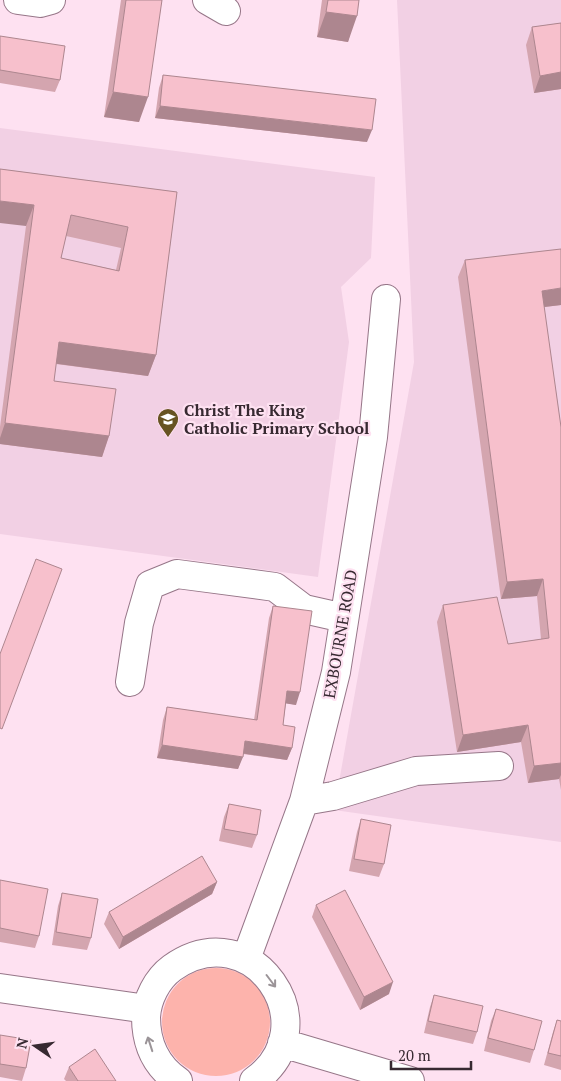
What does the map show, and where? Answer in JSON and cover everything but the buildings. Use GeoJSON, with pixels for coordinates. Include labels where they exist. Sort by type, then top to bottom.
{"type":"FeatureCollection","features":[{"type":"Feature","properties":{"kind":"street"},"geometry":{"type":"LineString","coordinates":[[18,0],[40,3],[51,0]]}},
{"type":"Feature","properties":{"kind":"street","name":"EXBOURNE ROAD"},"geometry":{"type":"LineString","coordinates":[[246,959],[304,801],[336,672],[373,437],[386,299]]}},
{"type":"Feature","properties":{"kind":"street"},"geometry":{"type":"LineString","coordinates":[[130,682],[139,623],[150,584],[177,574],[275,587],[304,608],[344,618]]}},
{"type":"Feature","properties":{"kind":"street"},"geometry":{"type":"LineString","coordinates":[[304,801],[333,796],[416,771],[498,766]]}},
{"type":"Feature","properties":{"kind":"street"},"geometry":{"type":"LineString","coordinates":[[178,1081],[168,1074],[153,1055],[146,1033],[147,1009],[154,989],[167,972],[184,959],[205,952],[226,952],[246,959],[263,970],[276,985],[283,1004],[286,1024],[282,1043],[272,1064],[254,1081]]}},
{"type":"Feature","properties":{"kind":"street"},"geometry":{"type":"LineString","coordinates":[[0,988],[147,1009]]}},
{"type":"Feature","properties":{"kind":"street"},"geometry":{"type":"LineString","coordinates":[[282,1043],[410,1081]]}},
{"type":"Feature","properties":{"kind":"shaded area"},"geometry":{"type":"Polygon","coordinates":[[[397,0],[561,0],[561,842],[334,810],[414,362],[397,0]]]}},
{"type":"Feature","properties":{"kind":"shaded area","name":"Christ The King Catholic Primary School"},"geometry":{"type":"Polygon","coordinates":[[[0,128],[375,177],[371,258],[341,287],[349,342],[318,577],[0,534],[0,128]]]}},
{"type":"Feature","properties":{"kind":"shaded area"},"geometry":{"type":"Polygon","coordinates":[[[216,968],[237,972],[254,984],[266,1001],[270,1022],[266,1043],[254,1060],[237,1072],[216,1076],[195,1072],[178,1060],[166,1043],[162,1022],[166,1001],[178,984],[195,972],[216,968]]]}},
{"type":"Feature","properties":{"kind":"place","name":"Christ The King Catholic Primary School"},"geometry":{"type":"Point","coordinates":[168,438]}}]}
